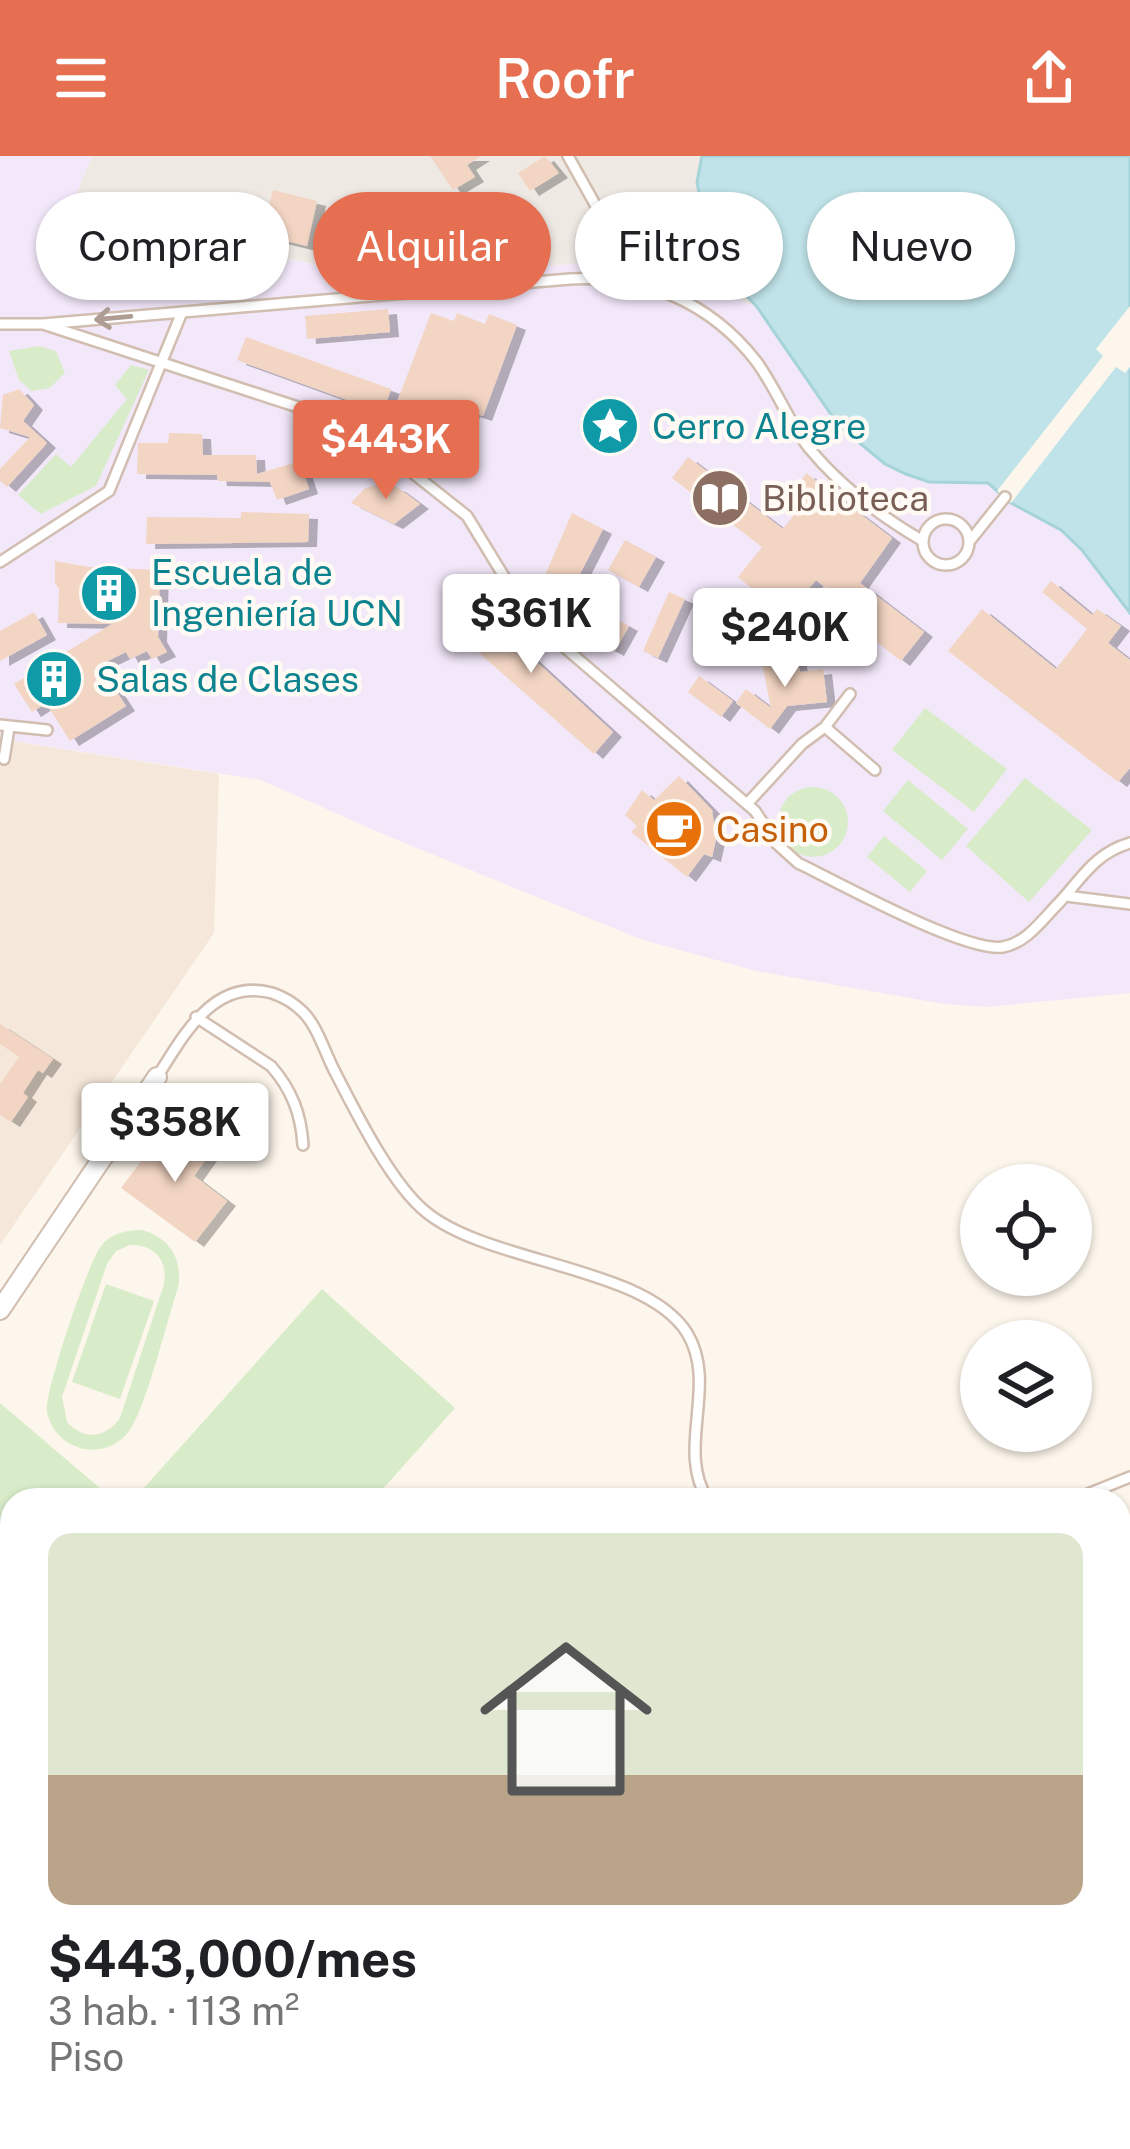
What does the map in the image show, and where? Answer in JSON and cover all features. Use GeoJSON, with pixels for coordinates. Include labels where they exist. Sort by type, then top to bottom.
{"type":"FeatureCollection","features":[{"type":"Feature","properties":{"kind":"street"},"geometry":{"type":"LineString","coordinates":[[0,1310],[157,1077]]}},
{"type":"Feature","properties":{"kind":"lane"},"geometry":{"type":"LineString","coordinates":[[568,156],[588,192]]}},
{"type":"Feature","properties":{"kind":"lane"},"geometry":{"type":"LineString","coordinates":[[0,324],[575,278]]}},
{"type":"Feature","properties":{"kind":"lane"},"geometry":{"type":"LineString","coordinates":[[683,300],[718,322],[758,363],[794,427],[824,464],[879,514],[923,541],[931,559],[947,565],[962,558],[1005,497]]}},
{"type":"Feature","properties":{"kind":"lane"},"geometry":{"type":"LineString","coordinates":[[0,562],[110,491],[182,312]]}},
{"type":"Feature","properties":{"kind":"lane"},"geometry":{"type":"LineString","coordinates":[[43,324],[354,430],[476,526],[511,588],[542,628],[747,804],[776,844],[798,863],[913,918],[982,946],[1018,942],[1099,856],[1130,843]]}},
{"type":"Feature","properties":{"kind":"lane"},"geometry":{"type":"LineString","coordinates":[[923,541],[930,526],[944,519],[960,524],[969,542]]}},
{"type":"Feature","properties":{"kind":"lane"},"geometry":{"type":"LineString","coordinates":[[747,804],[802,744],[825,727],[850,694]]}},
{"type":"Feature","properties":{"kind":"lane"},"geometry":{"type":"LineString","coordinates":[[4,759],[4,726],[46,730]]}},
{"type":"Feature","properties":{"kind":"lane"},"geometry":{"type":"LineString","coordinates":[[825,727],[875,770]]}},
{"type":"Feature","properties":{"kind":"lane"},"geometry":{"type":"LineString","coordinates":[[1066,896],[1130,904]]}},
{"type":"Feature","properties":{"kind":"lane"},"geometry":{"type":"LineString","coordinates":[[157,1077],[196,1017],[228,996],[272,993],[289,1000],[310,1022],[394,1174],[426,1213],[455,1231],[643,1296],[668,1311],[686,1332],[700,1371],[694,1471],[702,1488]]}},
{"type":"Feature","properties":{"kind":"lane"},"geometry":{"type":"LineString","coordinates":[[196,1017],[271,1066],[298,1112],[303,1145]]}},
{"type":"Feature","properties":{"kind":"shaded area"},"geometry":{"type":"Polygon","coordinates":[[[0,156],[92,156],[77,192],[36,192],[36,300],[289,300],[289,259],[313,264],[313,300],[551,300],[551,266],[575,264],[575,300],[740,300],[757,307],[839,426],[969,481],[987,483],[1011,503],[1061,530],[1130,613],[1130,993],[986,1007],[756,971],[640,939],[261,780],[0,739],[0,156]]]}},
{"type":"Feature","properties":{"kind":"shaded area"},"geometry":{"type":"Polygon","coordinates":[[[92,156],[702,156],[699,192],[575,192],[575,264],[551,266],[551,192],[313,192],[313,264],[289,259],[289,192],[76,192],[92,156]]]}},
{"type":"Feature","properties":{"kind":"shaded area"},"geometry":{"type":"Polygon","coordinates":[[[0,739],[219,774],[214,933],[0,1245],[0,739]]]}},
{"type":"Feature","properties":{"kind":"green space"},"geometry":{"type":"Polygon","coordinates":[[[39,346],[56,351],[65,373],[50,388],[32,391],[19,380],[9,351],[39,346]]]}},
{"type":"Feature","properties":{"kind":"green space"},"geometry":{"type":"Polygon","coordinates":[[[131,365],[149,370],[96,486],[41,514],[18,495],[56,454],[71,467],[127,399],[115,385],[131,365]]]}},
{"type":"Feature","properties":{"kind":"green space"},"geometry":{"type":"Polygon","coordinates":[[[925,708],[1007,769],[974,812],[892,750],[925,708]]]}},
{"type":"Feature","properties":{"kind":"green space"},"geometry":{"type":"Polygon","coordinates":[[[1025,778],[1092,830],[1029,902],[966,846],[1025,778]]]}},
{"type":"Feature","properties":{"kind":"green space"},"geometry":{"type":"Polygon","coordinates":[[[908,780],[968,829],[942,860],[883,811],[908,780]]]}},
{"type":"Feature","properties":{"kind":"green space"},"geometry":{"type":"Polygon","coordinates":[[[813,787],[838,797],[848,822],[838,847],[813,857],[788,847],[778,822],[788,797],[813,787]]]}},
{"type":"Feature","properties":{"kind":"green space"},"geometry":{"type":"Polygon","coordinates":[[[884,836],[927,871],[910,892],[867,857],[884,836]]]}},
{"type":"Feature","properties":{"kind":"green space"},"geometry":{"type":"Polygon","coordinates":[[[142,1230],[160,1238],[172,1251],[178,1288],[133,1424],[109,1447],[82,1448],[65,1441],[51,1423],[47,1412],[52,1381],[77,1301],[101,1246],[119,1233],[142,1230]],[[139,1245],[116,1251],[107,1264],[62,1397],[67,1422],[80,1432],[95,1435],[120,1418],[164,1284],[161,1261],[139,1245]]]}},
{"type":"Feature","properties":{"kind":"green space"},"geometry":{"type":"Polygon","coordinates":[[[106,1284],[154,1301],[120,1399],[72,1382],[106,1284]]]}},
{"type":"Feature","properties":{"kind":"green space"},"geometry":{"type":"Polygon","coordinates":[[[322,1289],[455,1408],[384,1488],[144,1488],[322,1289]]]}},
{"type":"Feature","properties":{"kind":"green space"},"geometry":{"type":"Polygon","coordinates":[[[0,1403],[100,1488],[0,1488],[0,1403]]]}},
{"type":"Feature","properties":{"kind":"water"},"geometry":{"type":"Polygon","coordinates":[[[702,156],[1130,156],[1130,613],[1061,530],[1011,503],[988,483],[929,482],[906,474],[885,464],[839,426],[751,300],[783,300],[783,192],[699,192],[702,156]]]}},
{"type":"Feature","properties":{"kind":"pier"},"geometry":{"type":"Polygon","coordinates":[[[1130,306],[1130,367],[1125,373],[1116,367],[1011,503],[997,491],[1103,356],[1096,349],[1130,306]]]}},
{"type":"Feature","properties":{"kind":"building"},"geometry":{"type":"Polygon","coordinates":[[[430,156],[481,156],[467,165],[475,177],[453,190],[430,156]]]}},
{"type":"Feature","properties":{"kind":"building"},"geometry":{"type":"Polygon","coordinates":[[[545,156],[559,173],[530,191],[518,173],[545,156]]]}},
{"type":"Feature","properties":{"kind":"building"},"geometry":{"type":"Polygon","coordinates":[[[289,194],[313,200],[307,246],[289,242],[289,194]]]}},
{"type":"Feature","properties":{"kind":"building"},"geometry":{"type":"Polygon","coordinates":[[[388,309],[390,332],[307,339],[305,316],[388,309]]]}},
{"type":"Feature","properties":{"kind":"building"},"geometry":{"type":"Polygon","coordinates":[[[431,313],[454,321],[457,313],[485,324],[489,314],[517,325],[483,416],[471,412],[465,428],[397,402],[431,313]]]}},
{"type":"Feature","properties":{"kind":"building"},"geometry":{"type":"Polygon","coordinates":[[[246,337],[391,389],[383,413],[237,360],[246,337]]]}},
{"type":"Feature","properties":{"kind":"building"},"geometry":{"type":"Polygon","coordinates":[[[19,389],[34,405],[23,421],[47,443],[7,487],[0,481],[0,469],[30,437],[0,428],[3,395],[19,389]]]}},
{"type":"Feature","properties":{"kind":"building"},"geometry":{"type":"Polygon","coordinates":[[[169,433],[202,434],[203,455],[256,455],[257,474],[300,461],[309,489],[277,500],[270,482],[218,481],[217,475],[137,474],[138,443],[168,443],[169,433]]]}},
{"type":"Feature","properties":{"kind":"building"},"geometry":{"type":"Polygon","coordinates":[[[688,457],[783,529],[807,498],[795,489],[806,473],[892,538],[860,583],[924,632],[901,661],[828,604],[835,595],[816,580],[785,616],[738,577],[762,547],[672,478],[688,457]]]}},
{"type":"Feature","properties":{"kind":"building"},"geometry":{"type":"Polygon","coordinates":[[[397,487],[420,504],[394,524],[351,503],[365,488],[397,487]]]}},
{"type":"Feature","properties":{"kind":"building"},"geometry":{"type":"Polygon","coordinates":[[[241,512],[309,514],[308,542],[146,544],[147,517],[241,518],[241,512]]]}},
{"type":"Feature","properties":{"kind":"building"},"geometry":{"type":"Polygon","coordinates":[[[572,513],[603,529],[562,609],[536,596],[572,513]]]}},
{"type":"Feature","properties":{"kind":"building"},"geometry":{"type":"Polygon","coordinates":[[[625,540],[656,557],[639,587],[608,570],[625,540]]]}},
{"type":"Feature","properties":{"kind":"building"},"geometry":{"type":"Polygon","coordinates":[[[55,561],[160,570],[158,637],[167,652],[152,659],[147,651],[130,659],[126,652],[99,665],[126,706],[70,741],[46,703],[32,712],[14,684],[112,624],[58,623],[55,561]]]}},
{"type":"Feature","properties":{"kind":"building"},"geometry":{"type":"Polygon","coordinates":[[[1051,581],[1092,615],[1097,609],[1121,626],[1108,643],[1130,660],[1130,768],[1118,782],[948,651],[982,609],[1056,669],[1087,629],[1042,592],[1051,581]]]}},
{"type":"Feature","properties":{"kind":"building"},"geometry":{"type":"Polygon","coordinates":[[[470,589],[488,603],[481,611],[613,732],[594,754],[470,645],[480,634],[452,612],[470,589]]]}},
{"type":"Feature","properties":{"kind":"building"},"geometry":{"type":"Polygon","coordinates":[[[669,592],[685,599],[658,658],[643,651],[669,592]]]}},
{"type":"Feature","properties":{"kind":"building"},"geometry":{"type":"Polygon","coordinates":[[[589,604],[629,626],[615,651],[575,630],[589,604]]]}},
{"type":"Feature","properties":{"kind":"building"},"geometry":{"type":"Polygon","coordinates":[[[34,612],[47,635],[0,661],[0,631],[34,612]]]}},
{"type":"Feature","properties":{"kind":"building"},"geometry":{"type":"Polygon","coordinates":[[[797,657],[800,672],[823,669],[827,702],[787,706],[770,729],[736,703],[746,689],[771,708],[762,663],[797,657]]]}},
{"type":"Feature","properties":{"kind":"building"},"geometry":{"type":"Polygon","coordinates":[[[699,676],[733,701],[721,717],[688,692],[699,676]]]}},
{"type":"Feature","properties":{"kind":"building","name":"Casino"},"geometry":{"type":"Polygon","coordinates":[[[679,776],[712,810],[716,839],[712,857],[704,854],[687,877],[631,832],[637,826],[625,815],[642,790],[654,800],[679,776]]]}},
{"type":"Feature","properties":{"kind":"building"},"geometry":{"type":"Polygon","coordinates":[[[0,1024],[53,1059],[43,1073],[38,1070],[11,1122],[0,1115],[0,1084],[19,1057],[0,1044],[0,1024]]]}},
{"type":"Feature","properties":{"kind":"building"},"geometry":{"type":"Polygon","coordinates":[[[169,1124],[208,1156],[194,1176],[227,1201],[195,1242],[121,1188],[169,1124]]]}},
{"type":"Feature","properties":{"kind":"place","name":"Cerro Alegre"},"geometry":{"type":"Point","coordinates":[610,426]}},
{"type":"Feature","properties":{"kind":"place","name":"Biblioteca"},"geometry":{"type":"Point","coordinates":[720,498]}},
{"type":"Feature","properties":{"kind":"place","name":"Escuela de Ingeniería UCN"},"geometry":{"type":"Point","coordinates":[109,593]}},
{"type":"Feature","properties":{"kind":"place","name":"Salas de Clases"},"geometry":{"type":"Point","coordinates":[54,679]}},
{"type":"Feature","properties":{"kind":"place","name":"Casino"},"geometry":{"type":"Point","coordinates":[674,829]}}]}
